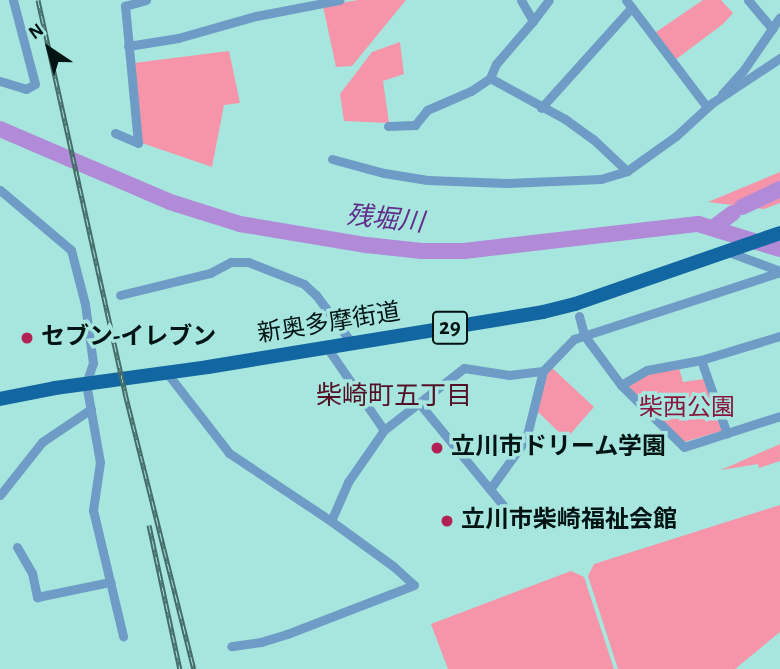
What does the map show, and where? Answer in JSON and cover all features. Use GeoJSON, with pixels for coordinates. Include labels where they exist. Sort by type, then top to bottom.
{"type":"FeatureCollection","features":[{"type":"Feature","properties":{"kind":"main road","name":"新奥多摩街道"},"geometry":{"type":"LineString","coordinates":[[0,399],[86,383],[167,373],[554,310],[780,233]]}},
{"type":"Feature","properties":{"kind":"street"},"geometry":{"type":"LineString","coordinates":[[0,81],[26,89],[34,84],[13,0]]}},
{"type":"Feature","properties":{"kind":"street"},"geometry":{"type":"LineString","coordinates":[[115,133],[138,143],[125,6],[146,0]]}},
{"type":"Feature","properties":{"kind":"street"},"geometry":{"type":"LineString","coordinates":[[128,46],[178,38],[256,16],[339,0]]}},
{"type":"Feature","properties":{"kind":"street"},"geometry":{"type":"LineString","coordinates":[[521,0],[533,21]]}},
{"type":"Feature","properties":{"kind":"street"},"geometry":{"type":"LineString","coordinates":[[388,126],[415,125],[427,110],[471,92],[490,78],[496,64],[549,0]]}},
{"type":"Feature","properties":{"kind":"street"},"geometry":{"type":"LineString","coordinates":[[748,0],[772,29]]}},
{"type":"Feature","properties":{"kind":"street"},"geometry":{"type":"LineString","coordinates":[[541,108],[629,4],[709,105]]}},
{"type":"Feature","properties":{"kind":"street"},"geometry":{"type":"LineString","coordinates":[[332,159],[384,173],[427,180],[506,183],[601,179],[627,171],[676,136],[743,71],[780,17]]}},
{"type":"Feature","properties":{"kind":"street"},"geometry":{"type":"LineString","coordinates":[[709,105],[779,61]]}},
{"type":"Feature","properties":{"kind":"street"},"geometry":{"type":"LineString","coordinates":[[490,78],[565,119],[593,139],[627,171]]}},
{"type":"Feature","properties":{"kind":"street"},"geometry":{"type":"LineString","coordinates":[[0,190],[71,250],[93,363],[86,383],[100,462],[93,510],[123,636]]}},
{"type":"Feature","properties":{"kind":"street"},"geometry":{"type":"LineString","coordinates":[[726,251],[780,272]]}},
{"type":"Feature","properties":{"kind":"street"},"geometry":{"type":"LineString","coordinates":[[120,295],[210,273],[231,262],[248,262],[304,284],[316,295],[351,342]]}},
{"type":"Feature","properties":{"kind":"street"},"geometry":{"type":"LineString","coordinates":[[490,489],[526,439],[543,371],[574,339],[780,272]]}},
{"type":"Feature","properties":{"kind":"street"},"geometry":{"type":"LineString","coordinates":[[579,316],[583,335],[621,384],[684,447],[780,416]]}},
{"type":"Feature","properties":{"kind":"street"},"geometry":{"type":"LineString","coordinates":[[621,384],[647,370],[701,360],[780,336]]}},
{"type":"Feature","properties":{"kind":"street"},"geometry":{"type":"LineString","coordinates":[[326,346],[384,430]]}},
{"type":"Feature","properties":{"kind":"street"},"geometry":{"type":"LineString","coordinates":[[701,360],[727,434]]}},
{"type":"Feature","properties":{"kind":"street"},"geometry":{"type":"LineString","coordinates":[[331,521],[348,482],[384,430],[464,368],[509,375],[543,371]]}},
{"type":"Feature","properties":{"kind":"street"},"geometry":{"type":"LineString","coordinates":[[167,373],[229,453],[331,521],[393,566],[414,585],[287,634],[261,642],[231,646]]}},
{"type":"Feature","properties":{"kind":"street"},"geometry":{"type":"LineString","coordinates":[[419,403],[522,527]]}},
{"type":"Feature","properties":{"kind":"street"},"geometry":{"type":"LineString","coordinates":[[0,495],[42,442],[91,409]]}},
{"type":"Feature","properties":{"kind":"street"},"geometry":{"type":"LineString","coordinates":[[17,547],[32,573],[37,597],[110,582]]}},
{"type":"Feature","properties":{"kind":"green space"},"geometry":{"type":"Polygon","coordinates":[[[358,0],[406,0],[352,66],[336,67],[323,6],[358,0]]]}},
{"type":"Feature","properties":{"kind":"green space"},"geometry":{"type":"Polygon","coordinates":[[[703,0],[721,0],[733,13],[723,24],[675,60],[656,32],[703,0]]]}},
{"type":"Feature","properties":{"kind":"green space"},"geometry":{"type":"Polygon","coordinates":[[[400,42],[404,74],[383,81],[389,123],[344,121],[340,94],[372,52],[400,42]]]}},
{"type":"Feature","properties":{"kind":"green space"},"geometry":{"type":"Polygon","coordinates":[[[229,51],[240,103],[224,105],[212,167],[142,143],[134,63],[229,51]]]}},
{"type":"Feature","properties":{"kind":"green space"},"geometry":{"type":"Polygon","coordinates":[[[780,172],[780,203],[764,209],[708,202],[780,172]]]}},
{"type":"Feature","properties":{"kind":"green space"},"geometry":{"type":"Polygon","coordinates":[[[550,366],[594,407],[566,439],[536,410],[550,366]]]}},
{"type":"Feature","properties":{"kind":"green space","name":"柴西公園"},"geometry":{"type":"Polygon","coordinates":[[[679,368],[683,382],[704,379],[722,431],[684,442],[629,392],[630,384],[649,372],[679,368]]]}},
{"type":"Feature","properties":{"kind":"green space"},"geometry":{"type":"Polygon","coordinates":[[[780,444],[780,461],[759,468],[758,464],[721,470],[780,444]]]}},
{"type":"Feature","properties":{"kind":"green space"},"geometry":{"type":"Polygon","coordinates":[[[780,505],[780,632],[735,669],[618,669],[588,576],[594,564],[780,505]]]}},
{"type":"Feature","properties":{"kind":"green space"},"geometry":{"type":"Polygon","coordinates":[[[571,571],[584,577],[614,669],[448,669],[431,624],[571,571]]]}},
{"type":"Feature","properties":{"kind":"waterway","name":"残堀川"},"geometry":{"type":"LineString","coordinates":[[0,129],[170,202],[240,224],[366,245],[422,251],[464,251],[698,224],[780,249]]}},
{"type":"Feature","properties":{"kind":"waterway"},"geometry":{"type":"LineString","coordinates":[[742,207],[780,189]]}},
{"type":"Feature","properties":{"kind":"waterway"},"geometry":{"type":"LineString","coordinates":[[713,228],[733,213]]}},
{"type":"Feature","properties":{"kind":"railway"},"geometry":{"type":"LineString","coordinates":[[38,0],[125,393],[194,669]]}},
{"type":"Feature","properties":{"kind":"railway"},"geometry":{"type":"LineString","coordinates":[[149,525],[180,669]]}},
{"type":"Feature","properties":{"kind":"place","name":"セブン-イレブン"},"geometry":{"type":"Point","coordinates":[27,338]}},
{"type":"Feature","properties":{"kind":"place","name":"立川市ドリーム学園"},"geometry":{"type":"Point","coordinates":[437,448]}},
{"type":"Feature","properties":{"kind":"place","name":"立川市柴崎福祉会館"},"geometry":{"type":"Point","coordinates":[447,521]}},
{"type":"Feature","properties":{"kind":"district","name":"柴崎町五丁目"},"geometry":{"type":"Point","coordinates":[394,397]}}]}
